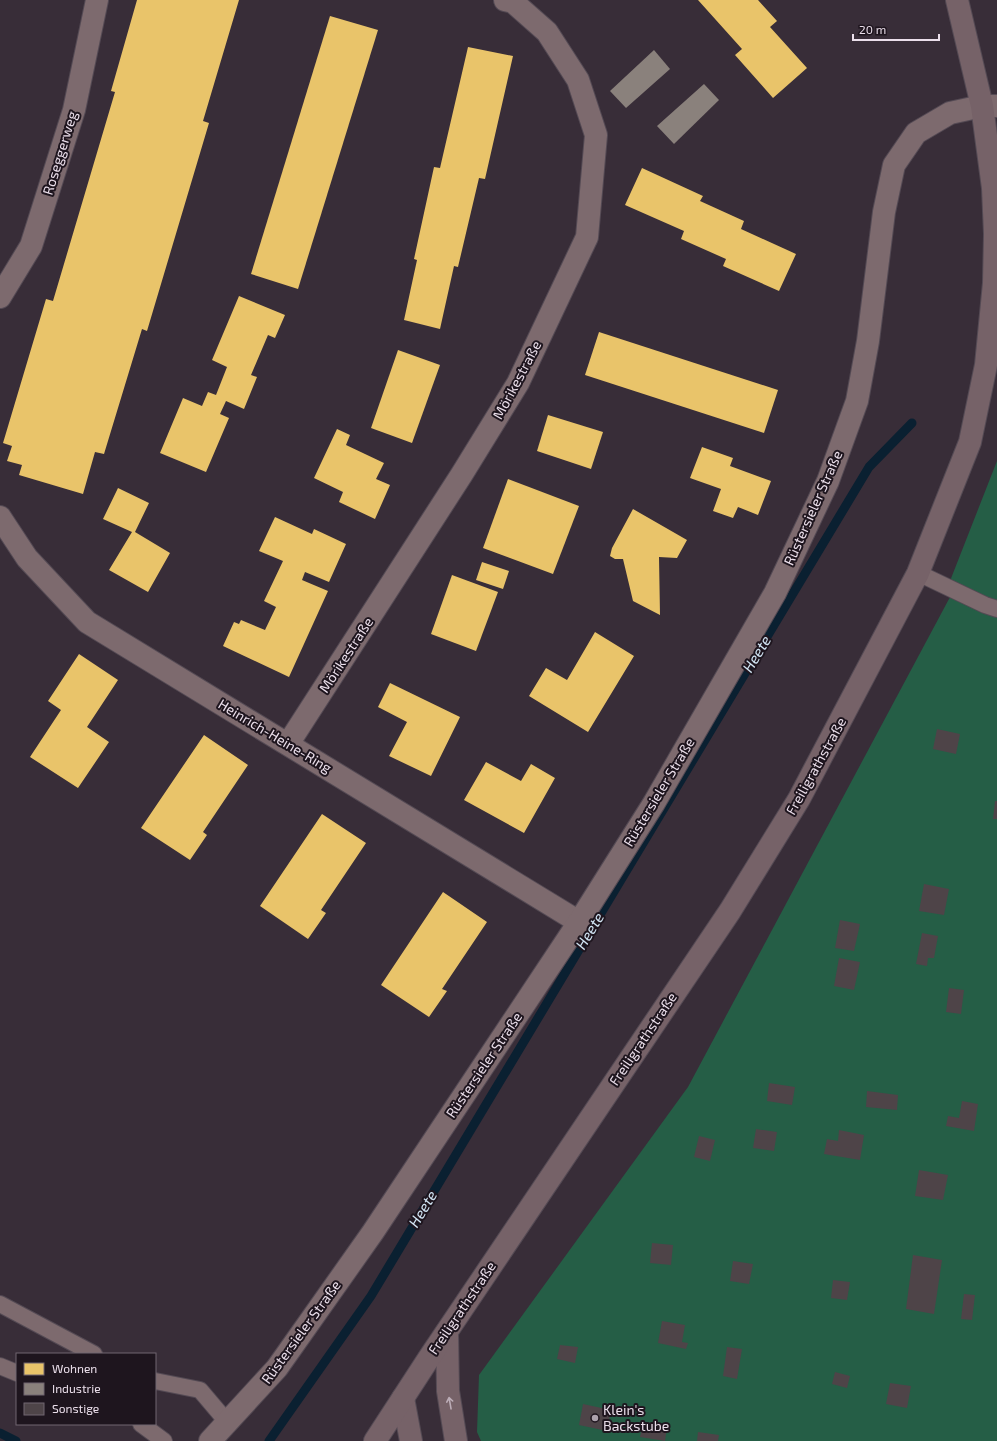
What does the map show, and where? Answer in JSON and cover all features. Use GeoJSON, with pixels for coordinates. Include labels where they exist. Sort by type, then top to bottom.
{"type":"FeatureCollection","features":[{"type":"Feature","properties":{"kind":"main road","name":"Freiligrathstraße"},"geometry":{"type":"LineString","coordinates":[[375,1441],[446,1332],[730,911],[799,799],[918,573],[970,442],[986,365],[994,283],[995,234],[990,106],[957,0]]}},
{"type":"Feature","properties":{"kind":"main road"},"geometry":{"type":"LineString","coordinates":[[446,1332],[448,1391],[456,1441]]}},
{"type":"Feature","properties":{"kind":"main road"},"geometry":{"type":"LineString","coordinates":[[403,1398],[411,1441]]}},
{"type":"Feature","properties":{"kind":"street","name":"Roseggerweg"},"geometry":{"type":"LineString","coordinates":[[0,297],[31,246],[74,110],[97,0]]}},
{"type":"Feature","properties":{"kind":"street","name":"Mörikestraße"},"geometry":{"type":"LineString","coordinates":[[288,744],[458,481],[518,383],[587,237],[596,135],[578,80],[546,32],[513,2],[505,0]]}},
{"type":"Feature","properties":{"kind":"street","name":"Rüstersieler Straße"},"geometry":{"type":"LineString","coordinates":[[210,1441],[277,1368],[373,1232],[579,922],[654,803],[775,593],[828,481],[857,400],[868,341],[884,212],[894,165],[916,133],[950,113],[990,106]]}},
{"type":"Feature","properties":{"kind":"street","name":"Heinrich-Heine-Ring"},"geometry":{"type":"LineString","coordinates":[[0,517],[27,558],[87,622],[579,922]]}},
{"type":"Feature","properties":{"kind":"lane"},"geometry":{"type":"LineString","coordinates":[[918,573],[985,605],[997,609]]}},
{"type":"Feature","properties":{"kind":"lane"},"geometry":{"type":"LineString","coordinates":[[0,1304],[92,1353]]}},
{"type":"Feature","properties":{"kind":"lane"},"geometry":{"type":"LineString","coordinates":[[0,1366],[16,1373]]}},
{"type":"Feature","properties":{"kind":"lane"},"geometry":{"type":"LineString","coordinates":[[156,1381],[200,1390],[228,1423]]}},
{"type":"Feature","properties":{"kind":"lane"},"geometry":{"type":"LineString","coordinates":[[142,1425],[164,1441]]}},
{"type":"Feature","properties":{"kind":"green space"},"geometry":{"type":"Polygon","coordinates":[[[997,461],[997,1441],[481,1441],[477,1432],[479,1375],[688,1087],[957,584],[950,581],[997,461]]]}},
{"type":"Feature","properties":{"kind":"building: Wohnen"},"geometry":{"type":"Polygon","coordinates":[[[137,0],[239,0],[203,121],[209,123],[147,331],[142,329],[104,454],[95,452],[83,494],[19,475],[22,465],[7,461],[12,446],[3,443],[46,299],[53,301],[115,92],[111,91],[137,0]]]}},
{"type":"Feature","properties":{"kind":"building: Wohnen"},"geometry":{"type":"Polygon","coordinates":[[[698,0],[758,0],[777,21],[770,27],[807,68],[773,98],[735,55],[742,49],[698,0]]]}},
{"type":"Feature","properties":{"kind":"building: Wohnen"},"geometry":{"type":"Polygon","coordinates":[[[330,16],[378,30],[298,289],[251,274],[330,16]]]}},
{"type":"Feature","properties":{"kind":"building: Wohnen"},"geometry":{"type":"Polygon","coordinates":[[[468,47],[513,56],[485,179],[479,178],[458,267],[454,266],[440,329],[404,320],[417,260],[414,259],[434,167],[440,168],[468,47]]]}},
{"type":"Feature","properties":{"kind":"building: Wohnen"},"geometry":{"type":"Polygon","coordinates":[[[642,168],[703,196],[700,201],[744,221],[741,229],[796,254],[779,291],[723,266],[726,259],[681,239],[684,231],[625,205],[642,168]]]}},
{"type":"Feature","properties":{"kind":"building: Wohnen"},"geometry":{"type":"Polygon","coordinates":[[[239,296],[285,315],[275,338],[268,335],[251,375],[257,377],[244,409],[226,401],[220,414],[229,418],[206,472],[160,453],[183,398],[202,406],[208,392],[216,395],[227,367],[212,360],[239,296]]]}},
{"type":"Feature","properties":{"kind":"building: Wohnen"},"geometry":{"type":"Polygon","coordinates":[[[599,332],[778,390],[764,433],[585,375],[599,332]]]}},
{"type":"Feature","properties":{"kind":"building: Wohnen"},"geometry":{"type":"Polygon","coordinates":[[[398,350],[440,365],[412,443],[371,428],[398,350]]]}},
{"type":"Feature","properties":{"kind":"building: Wohnen"},"geometry":{"type":"Polygon","coordinates":[[[548,415],[603,432],[591,469],[537,451],[548,415]]]}},
{"type":"Feature","properties":{"kind":"building: Wohnen"},"geometry":{"type":"Polygon","coordinates":[[[337,429],[350,435],[346,445],[384,463],[376,479],[390,485],[375,519],[339,502],[343,492],[314,478],[337,429]]]}},
{"type":"Feature","properties":{"kind":"building: Wohnen"},"geometry":{"type":"Polygon","coordinates":[[[702,447],[733,458],[730,466],[771,481],[758,515],[738,507],[733,518],[713,511],[721,489],[690,478],[702,447]]]}},
{"type":"Feature","properties":{"kind":"building: Wohnen"},"geometry":{"type":"Polygon","coordinates":[[[508,479],[579,506],[553,574],[483,548],[508,479]]]}},
{"type":"Feature","properties":{"kind":"building: Wohnen"},"geometry":{"type":"Polygon","coordinates":[[[118,488],[149,503],[135,532],[170,553],[148,592],[109,570],[132,532],[103,519],[118,488]]]}},
{"type":"Feature","properties":{"kind":"building: Wohnen"},"geometry":{"type":"Polygon","coordinates":[[[633,509],[687,540],[677,558],[659,557],[660,615],[633,601],[623,559],[615,559],[610,556],[612,548],[633,509]]]}},
{"type":"Feature","properties":{"kind":"building: Wohnen"},"geometry":{"type":"Polygon","coordinates":[[[275,517],[312,534],[314,529],[346,544],[329,582],[305,572],[302,580],[328,591],[289,677],[223,646],[234,622],[239,624],[241,620],[265,630],[276,607],[264,601],[283,561],[259,551],[275,517]]]}},
{"type":"Feature","properties":{"kind":"building: Wohnen"},"geometry":{"type":"Polygon","coordinates":[[[482,562],[509,571],[503,589],[476,580],[482,562]]]}},
{"type":"Feature","properties":{"kind":"building: Wohnen"},"geometry":{"type":"Polygon","coordinates":[[[452,575],[498,592],[476,651],[431,634],[452,575]]]}},
{"type":"Feature","properties":{"kind":"building: Wohnen"},"geometry":{"type":"Polygon","coordinates":[[[595,632],[634,656],[588,732],[529,696],[546,668],[567,680],[595,632]]]}},
{"type":"Feature","properties":{"kind":"building: Wohnen"},"geometry":{"type":"Polygon","coordinates":[[[79,654],[118,680],[87,727],[109,742],[78,788],[30,757],[61,710],[48,701],[79,654]]]}},
{"type":"Feature","properties":{"kind":"building: Wohnen"},"geometry":{"type":"Polygon","coordinates":[[[390,683],[460,717],[431,776],[389,756],[407,722],[378,707],[390,683]]]}},
{"type":"Feature","properties":{"kind":"building: Wohnen"},"geometry":{"type":"Polygon","coordinates":[[[204,735],[248,765],[203,832],[207,835],[190,860],[141,828],[204,735]]]}},
{"type":"Feature","properties":{"kind":"building: Wohnen"},"geometry":{"type":"Polygon","coordinates":[[[486,762],[521,781],[531,764],[555,778],[524,833],[464,800],[486,762]]]}},
{"type":"Feature","properties":{"kind":"building: Wohnen"},"geometry":{"type":"Polygon","coordinates":[[[322,814],[366,843],[321,910],[326,913],[308,939],[260,906],[322,814]]]}},
{"type":"Feature","properties":{"kind":"building: Wohnen"},"geometry":{"type":"Polygon","coordinates":[[[443,892],[487,922],[442,989],[447,991],[429,1017],[381,985],[443,892]]]}},
{"type":"Feature","properties":{"kind":"building: Industrie"},"geometry":{"type":"Polygon","coordinates":[[[654,50],[670,69],[626,108],[610,91],[654,50]]]}},
{"type":"Feature","properties":{"kind":"building: Industrie"},"geometry":{"type":"Polygon","coordinates":[[[704,84],[719,100],[674,144],[657,126],[704,84]]]}},
{"type":"Feature","properties":{"kind":"building: Sonstige"},"geometry":{"type":"Polygon","coordinates":[[[937,729],[960,734],[956,754],[933,749],[937,729]]]}},
{"type":"Feature","properties":{"kind":"building: Sonstige"},"geometry":{"type":"Polygon","coordinates":[[[995,801],[997,801],[997,819],[993,819],[995,801]]]}},
{"type":"Feature","properties":{"kind":"building: Sonstige"},"geometry":{"type":"Polygon","coordinates":[[[924,884],[949,889],[944,915],[919,911],[924,884]]]}},
{"type":"Feature","properties":{"kind":"building: Sonstige"},"geometry":{"type":"Polygon","coordinates":[[[840,920],[860,924],[854,951],[835,948],[840,920]]]}},
{"type":"Feature","properties":{"kind":"building: Sonstige"},"geometry":{"type":"Polygon","coordinates":[[[922,933],[938,936],[934,958],[928,958],[927,966],[916,964],[922,933]]]}},
{"type":"Feature","properties":{"kind":"building: Sonstige"},"geometry":{"type":"Polygon","coordinates":[[[839,958],[860,962],[854,990],[834,986],[839,958]]]}},
{"type":"Feature","properties":{"kind":"building: Sonstige"},"geometry":{"type":"Polygon","coordinates":[[[949,988],[964,990],[961,1014],[946,1012],[949,988]]]}},
{"type":"Feature","properties":{"kind":"building: Sonstige"},"geometry":{"type":"Polygon","coordinates":[[[769,1083],[795,1087],[792,1105],[767,1101],[769,1083]]]}},
{"type":"Feature","properties":{"kind":"building: Sonstige"},"geometry":{"type":"Polygon","coordinates":[[[867,1091],[898,1095],[897,1110],[866,1107],[867,1091]]]}},
{"type":"Feature","properties":{"kind":"building: Sonstige"},"geometry":{"type":"Polygon","coordinates":[[[962,1101],[978,1104],[974,1131],[946,1126],[948,1116],[959,1118],[962,1101]]]}},
{"type":"Feature","properties":{"kind":"building: Sonstige"},"geometry":{"type":"Polygon","coordinates":[[[756,1129],[777,1132],[774,1151],[753,1148],[756,1129]]]}},
{"type":"Feature","properties":{"kind":"building: Sonstige"},"geometry":{"type":"Polygon","coordinates":[[[839,1130],[864,1135],[860,1160],[824,1154],[827,1139],[838,1141],[839,1130]]]}},
{"type":"Feature","properties":{"kind":"building: Sonstige"},"geometry":{"type":"Polygon","coordinates":[[[699,1136],[715,1140],[710,1161],[694,1157],[699,1136]]]}},
{"type":"Feature","properties":{"kind":"building: Sonstige"},"geometry":{"type":"Polygon","coordinates":[[[919,1170],[948,1175],[943,1200],[915,1196],[919,1170]]]}},
{"type":"Feature","properties":{"kind":"building: Sonstige"},"geometry":{"type":"Polygon","coordinates":[[[652,1243],[673,1245],[671,1265],[650,1263],[652,1243]]]}},
{"type":"Feature","properties":{"kind":"building: Sonstige"},"geometry":{"type":"Polygon","coordinates":[[[913,1255],[942,1260],[934,1314],[906,1309],[913,1255]]]}},
{"type":"Feature","properties":{"kind":"building: Sonstige"},"geometry":{"type":"Polygon","coordinates":[[[733,1261],[753,1264],[749,1284],[730,1281],[733,1261]]]}},
{"type":"Feature","properties":{"kind":"building: Sonstige"},"geometry":{"type":"Polygon","coordinates":[[[833,1280],[850,1282],[847,1300],[831,1298],[833,1280]]]}},
{"type":"Feature","properties":{"kind":"building: Sonstige"},"geometry":{"type":"Polygon","coordinates":[[[964,1294],[975,1295],[972,1320],[961,1319],[964,1294]]]}},
{"type":"Feature","properties":{"kind":"building: Sonstige"},"geometry":{"type":"Polygon","coordinates":[[[662,1321],[685,1325],[682,1342],[688,1343],[686,1349],[658,1343],[662,1321]]]}},
{"type":"Feature","properties":{"kind":"building: Sonstige"},"geometry":{"type":"Polygon","coordinates":[[[560,1345],[578,1347],[575,1363],[557,1359],[560,1345]]]}},
{"type":"Feature","properties":{"kind":"building: Sonstige"},"geometry":{"type":"Polygon","coordinates":[[[727,1347],[742,1349],[737,1379],[723,1376],[727,1347]]]}},
{"type":"Feature","properties":{"kind":"building: Sonstige"},"geometry":{"type":"Polygon","coordinates":[[[835,1372],[850,1376],[847,1388],[832,1384],[835,1372]]]}},
{"type":"Feature","properties":{"kind":"building: Sonstige"},"geometry":{"type":"Polygon","coordinates":[[[890,1383],[911,1386],[907,1408],[886,1404],[890,1383]]]}},
{"type":"Feature","properties":{"kind":"building: Sonstige","name":"Klein's Backstube"},"geometry":{"type":"Polygon","coordinates":[[[583,1404],[611,1410],[607,1431],[579,1425],[583,1404]]]}},
{"type":"Feature","properties":{"kind":"building: Sonstige"},"geometry":{"type":"Polygon","coordinates":[[[643,1423],[667,1427],[665,1441],[640,1437],[643,1423]]]}},
{"type":"Feature","properties":{"kind":"building: Sonstige"},"geometry":{"type":"Polygon","coordinates":[[[698,1432],[719,1435],[718,1441],[697,1441],[698,1432]]]}},
{"type":"Feature","properties":{"kind":"waterway","name":"Heete"},"geometry":{"type":"LineString","coordinates":[[269,1441],[371,1296],[869,467],[912,423]]}},
{"type":"Feature","properties":{"kind":"waterway"},"geometry":{"type":"LineString","coordinates":[[0,1433],[16,1441]]}},
{"type":"Feature","properties":{"kind":"place","name":"Klein's Backstube"},"geometry":{"type":"Point","coordinates":[595,1418]}}]}
